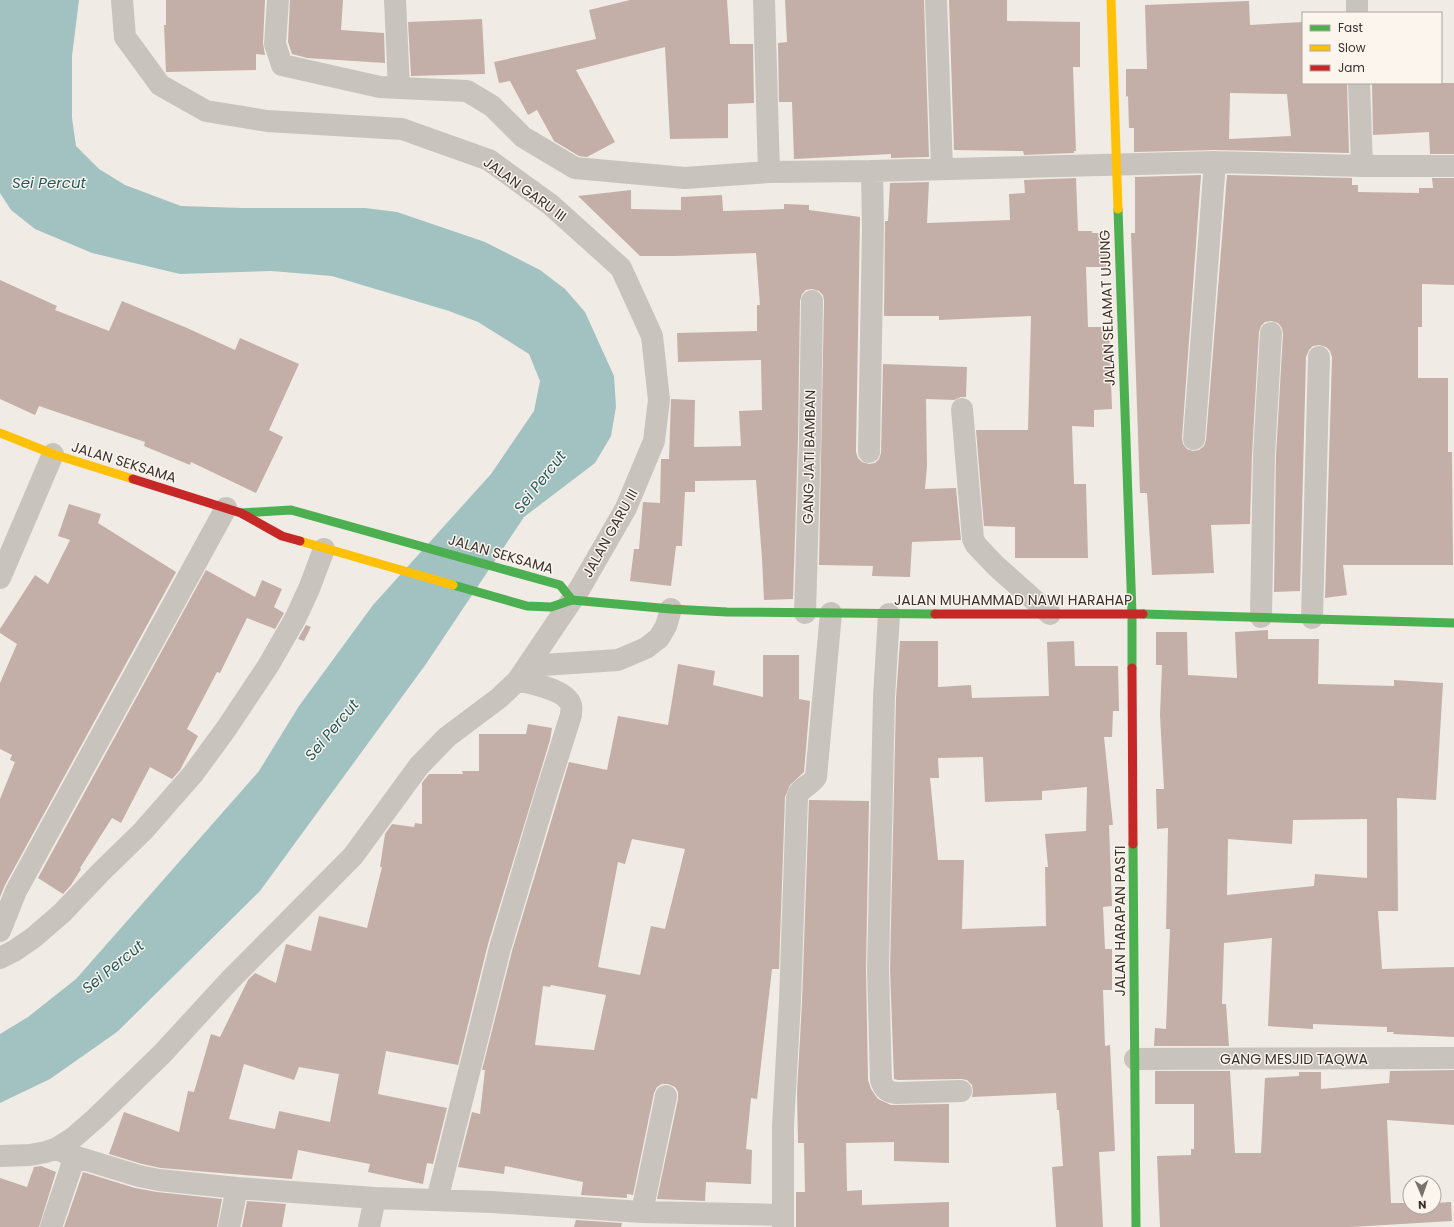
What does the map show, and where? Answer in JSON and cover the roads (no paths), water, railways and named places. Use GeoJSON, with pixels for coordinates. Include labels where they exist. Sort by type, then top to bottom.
{"type":"FeatureCollection","features":[{"type":"Feature","properties":{"kind":"main road","name":"JALAN SELAMAT UJUNG"},"geometry":{"type":"LineString","coordinates":[[1111,0],[1132,614]]}},
{"type":"Feature","properties":{"kind":"main road","name":"JALAN SEKSAMA"},"geometry":{"type":"LineString","coordinates":[[0,433],[53,454],[234,510],[282,536],[363,560],[527,606],[551,607],[572,600],[560,586],[291,510],[234,510]]}},
{"type":"Feature","properties":{"kind":"main road","name":"JALAN MUHAMMAD NAWI HARAHAP"},"geometry":{"type":"LineString","coordinates":[[572,600],[671,609],[727,612],[1132,614],[1454,623]]}},
{"type":"Feature","properties":{"kind":"main road","name":"JALAN HARAPAN PASTI"},"geometry":{"type":"LineString","coordinates":[[1132,614],[1136,1227]]}},
{"type":"Feature","properties":{"kind":"street","name":"JALAN GARU III"},"geometry":{"type":"LineString","coordinates":[[0,1156],[30,1155],[46,1152],[66,1152],[73,1138],[96,1118],[162,1054],[231,979],[353,856],[419,766],[447,737],[499,698],[523,673],[572,600],[626,508],[654,442],[660,400],[652,336],[621,268],[552,205],[489,160],[402,129],[267,121],[206,111],[160,85],[125,37],[122,0]]}},
{"type":"Feature","properties":{"kind":"street"},"geometry":{"type":"LineString","coordinates":[[278,0],[275,44],[282,65],[380,87],[467,91],[492,106],[523,137],[575,168],[685,178],[769,172],[1116,166],[1215,162],[1362,166],[1454,166]]}},
{"type":"Feature","properties":{"kind":"street"},"geometry":{"type":"LineString","coordinates":[[395,0],[399,88]]}},
{"type":"Feature","properties":{"kind":"street"},"geometry":{"type":"LineString","coordinates":[[764,0],[769,172]]}},
{"type":"Feature","properties":{"kind":"street"},"geometry":{"type":"LineString","coordinates":[[936,0],[942,169]]}},
{"type":"Feature","properties":{"kind":"street"},"geometry":{"type":"LineString","coordinates":[[1357,0],[1357,12]]}},
{"type":"Feature","properties":{"kind":"street"},"geometry":{"type":"LineString","coordinates":[[1359,84],[1362,166]]}},
{"type":"Feature","properties":{"kind":"street"},"geometry":{"type":"LineString","coordinates":[[1194,439],[1215,162]]}},
{"type":"Feature","properties":{"kind":"street"},"geometry":{"type":"LineString","coordinates":[[869,452],[873,228],[872,171]]}},
{"type":"Feature","properties":{"kind":"street","name":"GANG JATI BAMBAN"},"geometry":{"type":"LineString","coordinates":[[806,613],[812,301]]}},
{"type":"Feature","properties":{"kind":"street"},"geometry":{"type":"LineString","coordinates":[[1260,617],[1264,454],[1271,333]]}},
{"type":"Feature","properties":{"kind":"street"},"geometry":{"type":"LineString","coordinates":[[1312,618],[1319,357]]}},
{"type":"Feature","properties":{"kind":"street"},"geometry":{"type":"LineString","coordinates":[[962,409],[973,539],[976,545],[996,566],[1050,614]]}},
{"type":"Feature","properties":{"kind":"street"},"geometry":{"type":"LineString","coordinates":[[0,578],[53,454]]}},
{"type":"Feature","properties":{"kind":"street"},"geometry":{"type":"LineString","coordinates":[[0,930],[16,891],[234,510]]}},
{"type":"Feature","properties":{"kind":"street"},"geometry":{"type":"LineString","coordinates":[[0,958],[14,951],[33,938],[62,914],[101,872],[143,831],[193,774],[226,729],[268,666],[309,589],[324,548]]}},
{"type":"Feature","properties":{"kind":"street"},"geometry":{"type":"LineString","coordinates":[[523,673],[618,660],[646,648],[659,638],[666,626],[671,609]]}},
{"type":"Feature","properties":{"kind":"street"},"geometry":{"type":"LineString","coordinates":[[51,1227],[66,1152],[138,1176],[158,1180],[237,1188],[375,1198],[492,1202],[783,1221],[783,1126],[790,1002],[797,798],[800,790],[812,782],[816,777],[831,613]]}},
{"type":"Feature","properties":{"kind":"street"},"geometry":{"type":"LineString","coordinates":[[889,614],[884,698],[878,969],[881,1080],[884,1088],[888,1092],[961,1091]]}},
{"type":"Feature","properties":{"kind":"street"},"geometry":{"type":"LineString","coordinates":[[437,1200],[500,948],[571,714],[571,705],[566,697],[523,673]]}},
{"type":"Feature","properties":{"kind":"street","name":"GANG MESJID TAQWA"},"geometry":{"type":"LineString","coordinates":[[1135,1059],[1454,1058]]}},
{"type":"Feature","properties":{"kind":"street"},"geometry":{"type":"LineString","coordinates":[[642,1212],[666,1096]]}},
{"type":"Feature","properties":{"kind":"street"},"geometry":{"type":"LineString","coordinates":[[229,1227],[237,1188]]}},
{"type":"Feature","properties":{"kind":"street"},"geometry":{"type":"LineString","coordinates":[[369,1227],[375,1198]]}},
{"type":"Feature","properties":{"kind":"water","name":"Sei Percut"},"geometry":{"type":"Polygon","coordinates":[[[0,0],[79,0],[72,56],[72,118],[76,146],[99,169],[125,185],[181,206],[242,208],[365,208],[397,212],[485,242],[540,270],[565,289],[585,312],[614,376],[616,407],[611,436],[595,463],[524,517],[426,664],[260,891],[117,1032],[50,1079],[0,1103],[0,1034],[28,1017],[76,979],[259,771],[299,706],[373,605],[491,474],[534,411],[540,381],[529,354],[478,322],[449,311],[332,276],[271,271],[180,274],[92,253],[35,229],[11,210],[0,193],[0,0]]]}}]}
